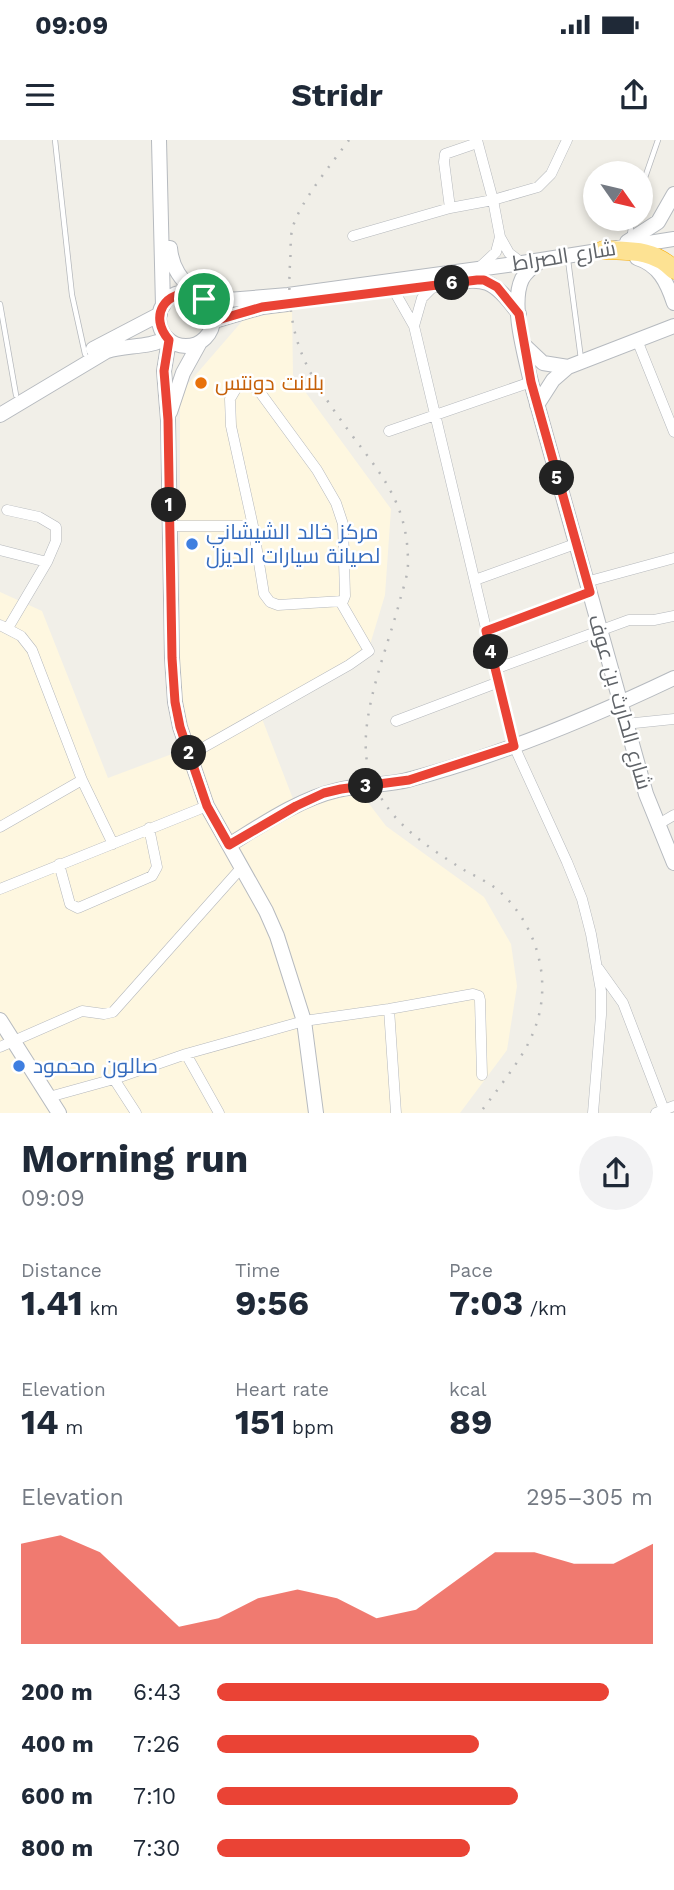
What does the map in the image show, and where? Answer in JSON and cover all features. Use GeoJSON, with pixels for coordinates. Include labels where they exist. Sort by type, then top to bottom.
{"type":"FeatureCollection","features":[{"type":"Feature","properties":{"kind":"highway"},"geometry":{"type":"LineString","coordinates":[[610,248],[656,256],[674,270]]}},
{"type":"Feature","properties":{"kind":"street"},"geometry":{"type":"LineString","coordinates":[[159,140],[161,331],[167,339],[181,346],[199,344]]}},
{"type":"Feature","properties":{"kind":"street"},"geometry":{"type":"LineString","coordinates":[[166,140],[172,264],[180,278],[200,296],[213,313],[214,321],[183,373],[168,420]]}},
{"type":"Feature","properties":{"kind":"street"},"geometry":{"type":"LineString","coordinates":[[353,236],[450,208],[527,191],[546,181],[567,140]]}},
{"type":"Feature","properties":{"kind":"street"},"geometry":{"type":"LineString","coordinates":[[450,208],[443,162],[445,154],[477,141],[500,237],[509,253],[522,264]]}},
{"type":"Feature","properties":{"kind":"street"},"geometry":{"type":"LineString","coordinates":[[610,248],[658,222],[674,194]]}},
{"type":"Feature","properties":{"kind":"street"},"geometry":{"type":"LineString","coordinates":[[477,270],[496,252],[500,237]]}},
{"type":"Feature","properties":{"kind":"street","name":"شارع الصراط"},"geometry":{"type":"LineString","coordinates":[[200,296],[228,300],[288,295],[522,264],[674,239]]}},
{"type":"Feature","properties":{"kind":"street"},"geometry":{"type":"LineString","coordinates":[[610,248],[650,264],[663,278],[674,303]]}},
{"type":"Feature","properties":{"kind":"street","name":"شارع الحارث بن عوف"},"geometry":{"type":"LineString","coordinates":[[542,260],[528,270],[519,289],[519,314],[531,382],[625,724],[646,794],[674,863]]}},
{"type":"Feature","properties":{"kind":"street","name":"شارع الصراط"},"geometry":{"type":"LineString","coordinates":[[214,321],[262,307],[484,280],[504,294],[519,314]]}},
{"type":"Feature","properties":{"kind":"street"},"geometry":{"type":"LineString","coordinates":[[414,326],[422,298],[435,285]]}},
{"type":"Feature","properties":{"kind":"street"},"geometry":{"type":"LineString","coordinates":[[393,289],[414,326],[514,746],[582,899],[597,965],[601,1015],[593,1113]]}},
{"type":"Feature","properties":{"kind":"street"},"geometry":{"type":"LineString","coordinates":[[0,405],[161,310],[177,294],[200,296]]}},
{"type":"Feature","properties":{"kind":"street"},"geometry":{"type":"LineString","coordinates":[[537,405],[553,380],[575,365],[674,325]]}},
{"type":"Feature","properties":{"kind":"street"},"geometry":{"type":"LineString","coordinates":[[0,415],[107,351],[167,339]]}},
{"type":"Feature","properties":{"kind":"street"},"geometry":{"type":"LineString","coordinates":[[167,339],[164,371],[168,420],[175,702],[207,806],[277,936],[304,1021],[316,1113]]}},
{"type":"Feature","properties":{"kind":"street"},"geometry":{"type":"LineString","coordinates":[[638,340],[674,432]]}},
{"type":"Feature","properties":{"kind":"street"},"geometry":{"type":"LineString","coordinates":[[523,345],[543,363],[575,365]]}},
{"type":"Feature","properties":{"kind":"street"},"geometry":{"type":"LineString","coordinates":[[388,431],[531,382]]}},
{"type":"Feature","properties":{"kind":"street"},"geometry":{"type":"LineString","coordinates":[[245,384],[256,388],[262,395],[317,470],[336,503],[344,536],[345,596],[340,601],[278,605],[270,602],[264,594],[253,526],[229,409],[232,393],[245,384]]}},
{"type":"Feature","properties":{"kind":"street"},"geometry":{"type":"LineString","coordinates":[[7,510],[39,517],[56,527],[56,541],[47,562],[4,626],[22,636],[32,650],[82,779],[113,844]]}},
{"type":"Feature","properties":{"kind":"street"},"geometry":{"type":"LineString","coordinates":[[169,526],[253,526]]}},
{"type":"Feature","properties":{"kind":"street"},"geometry":{"type":"LineString","coordinates":[[475,580],[575,544]]}},
{"type":"Feature","properties":{"kind":"street"},"geometry":{"type":"LineString","coordinates":[[0,550],[47,562]]}},
{"type":"Feature","properties":{"kind":"street"},"geometry":{"type":"LineString","coordinates":[[486,631],[588,587],[674,558]]}},
{"type":"Feature","properties":{"kind":"street"},"geometry":{"type":"LineString","coordinates":[[190,755],[369,651],[340,601]]}},
{"type":"Feature","properties":{"kind":"street"},"geometry":{"type":"LineString","coordinates":[[495,669],[629,620],[654,620],[674,615]]}},
{"type":"Feature","properties":{"kind":"street"},"geometry":{"type":"LineString","coordinates":[[229,845],[324,793],[409,780],[514,746],[620,704],[674,678]]}},
{"type":"Feature","properties":{"kind":"street"},"geometry":{"type":"LineString","coordinates":[[396,721],[499,682]]}},
{"type":"Feature","properties":{"kind":"street"},"geometry":{"type":"LineString","coordinates":[[625,724],[674,719]]}},
{"type":"Feature","properties":{"kind":"street"},"geometry":{"type":"LineString","coordinates":[[0,827],[82,779]]}},
{"type":"Feature","properties":{"kind":"street"},"geometry":{"type":"LineString","coordinates":[[0,889],[207,806]]}},
{"type":"Feature","properties":{"kind":"street"},"geometry":{"type":"LineString","coordinates":[[657,825],[674,816]]}},
{"type":"Feature","properties":{"kind":"street"},"geometry":{"type":"LineString","coordinates":[[59,864],[71,904],[78,908],[152,876],[157,867],[149,828]]}},
{"type":"Feature","properties":{"kind":"street"},"geometry":{"type":"LineString","coordinates":[[7,1044],[82,1011],[104,1014],[113,1012],[242,867]]}},
{"type":"Feature","properties":{"kind":"street"},"geometry":{"type":"LineString","coordinates":[[597,965],[622,1003],[665,1110]]}},
{"type":"Feature","properties":{"kind":"street"},"geometry":{"type":"LineString","coordinates":[[49,1097],[304,1021],[389,1010],[476,994],[480,1000],[482,1075]]}},
{"type":"Feature","properties":{"kind":"street"},"geometry":{"type":"LineString","coordinates":[[389,1010],[396,1113]]}},
{"type":"Feature","properties":{"kind":"street"},"geometry":{"type":"LineString","coordinates":[[0,1020],[7,1044],[59,1113]]}},
{"type":"Feature","properties":{"kind":"street"},"geometry":{"type":"LineString","coordinates":[[186,1054],[219,1113]]}},
{"type":"Feature","properties":{"kind":"street"},"geometry":{"type":"LineString","coordinates":[[114,1079],[135,1113]]}},
{"type":"Feature","properties":{"kind":"lane"},"geometry":{"type":"LineString","coordinates":[[55,140],[72,295],[85,354]]}},
{"type":"Feature","properties":{"kind":"lane"},"geometry":{"type":"LineString","coordinates":[[651,161],[658,140]]}},
{"type":"Feature","properties":{"kind":"lane"},"geometry":{"type":"LineString","coordinates":[[610,248],[623,231]]}},
{"type":"Feature","properties":{"kind":"lane"},"geometry":{"type":"LineString","coordinates":[[567,256],[575,365]]}},
{"type":"Feature","properties":{"kind":"lane"},"geometry":{"type":"LineString","coordinates":[[0,304],[16,396]]}},
{"type":"Feature","properties":{"kind":"shaded area"},"geometry":{"type":"Polygon","coordinates":[[[292,310],[293,375],[391,509],[385,595],[369,648],[261,716],[295,804],[360,792],[386,826],[484,897],[511,944],[517,986],[507,1050],[460,1113],[0,1113],[0,592],[42,611],[108,778],[180,751],[180,393],[244,319],[292,310]]]}},
{"type":"Feature","properties":{"kind":"railway"},"geometry":{"type":"LineString","coordinates":[[349,140],[308,196],[292,230],[289,291],[292,316],[296,337],[313,377],[385,482],[404,526],[407,576],[369,711],[366,757],[371,777],[387,807],[409,831],[450,861],[494,887],[512,904],[523,920],[538,956],[542,995],[533,1033],[516,1063],[480,1113]]}},
{"type":"Feature","properties":{"kind":"place","name":"بلانت دونتس"},"geometry":{"type":"Point","coordinates":[201,383]}},
{"type":"Feature","properties":{"kind":"place","name":"مركز خالد الشيشاني لصيانة سيارات الديزل"},"geometry":{"type":"Point","coordinates":[192,544]}},
{"type":"Feature","properties":{"kind":"place","name":"صالون محمود"},"geometry":{"type":"Point","coordinates":[19,1066]}},
{"type":"Feature","properties":{"kind":"route"},"geometry":{"type":"LineString","coordinates":[[477,280],[484,280],[497,287],[519,314],[531,382],[590,592],[486,631],[514,746],[409,780],[324,793],[268,821],[229,845],[207,806],[180,727],[172,658],[168,420],[164,392],[169,340],[161,331],[159,322],[163,306],[177,294],[186,292],[204,299],[213,313],[214,321],[262,307],[393,289],[477,280]]}}]}
